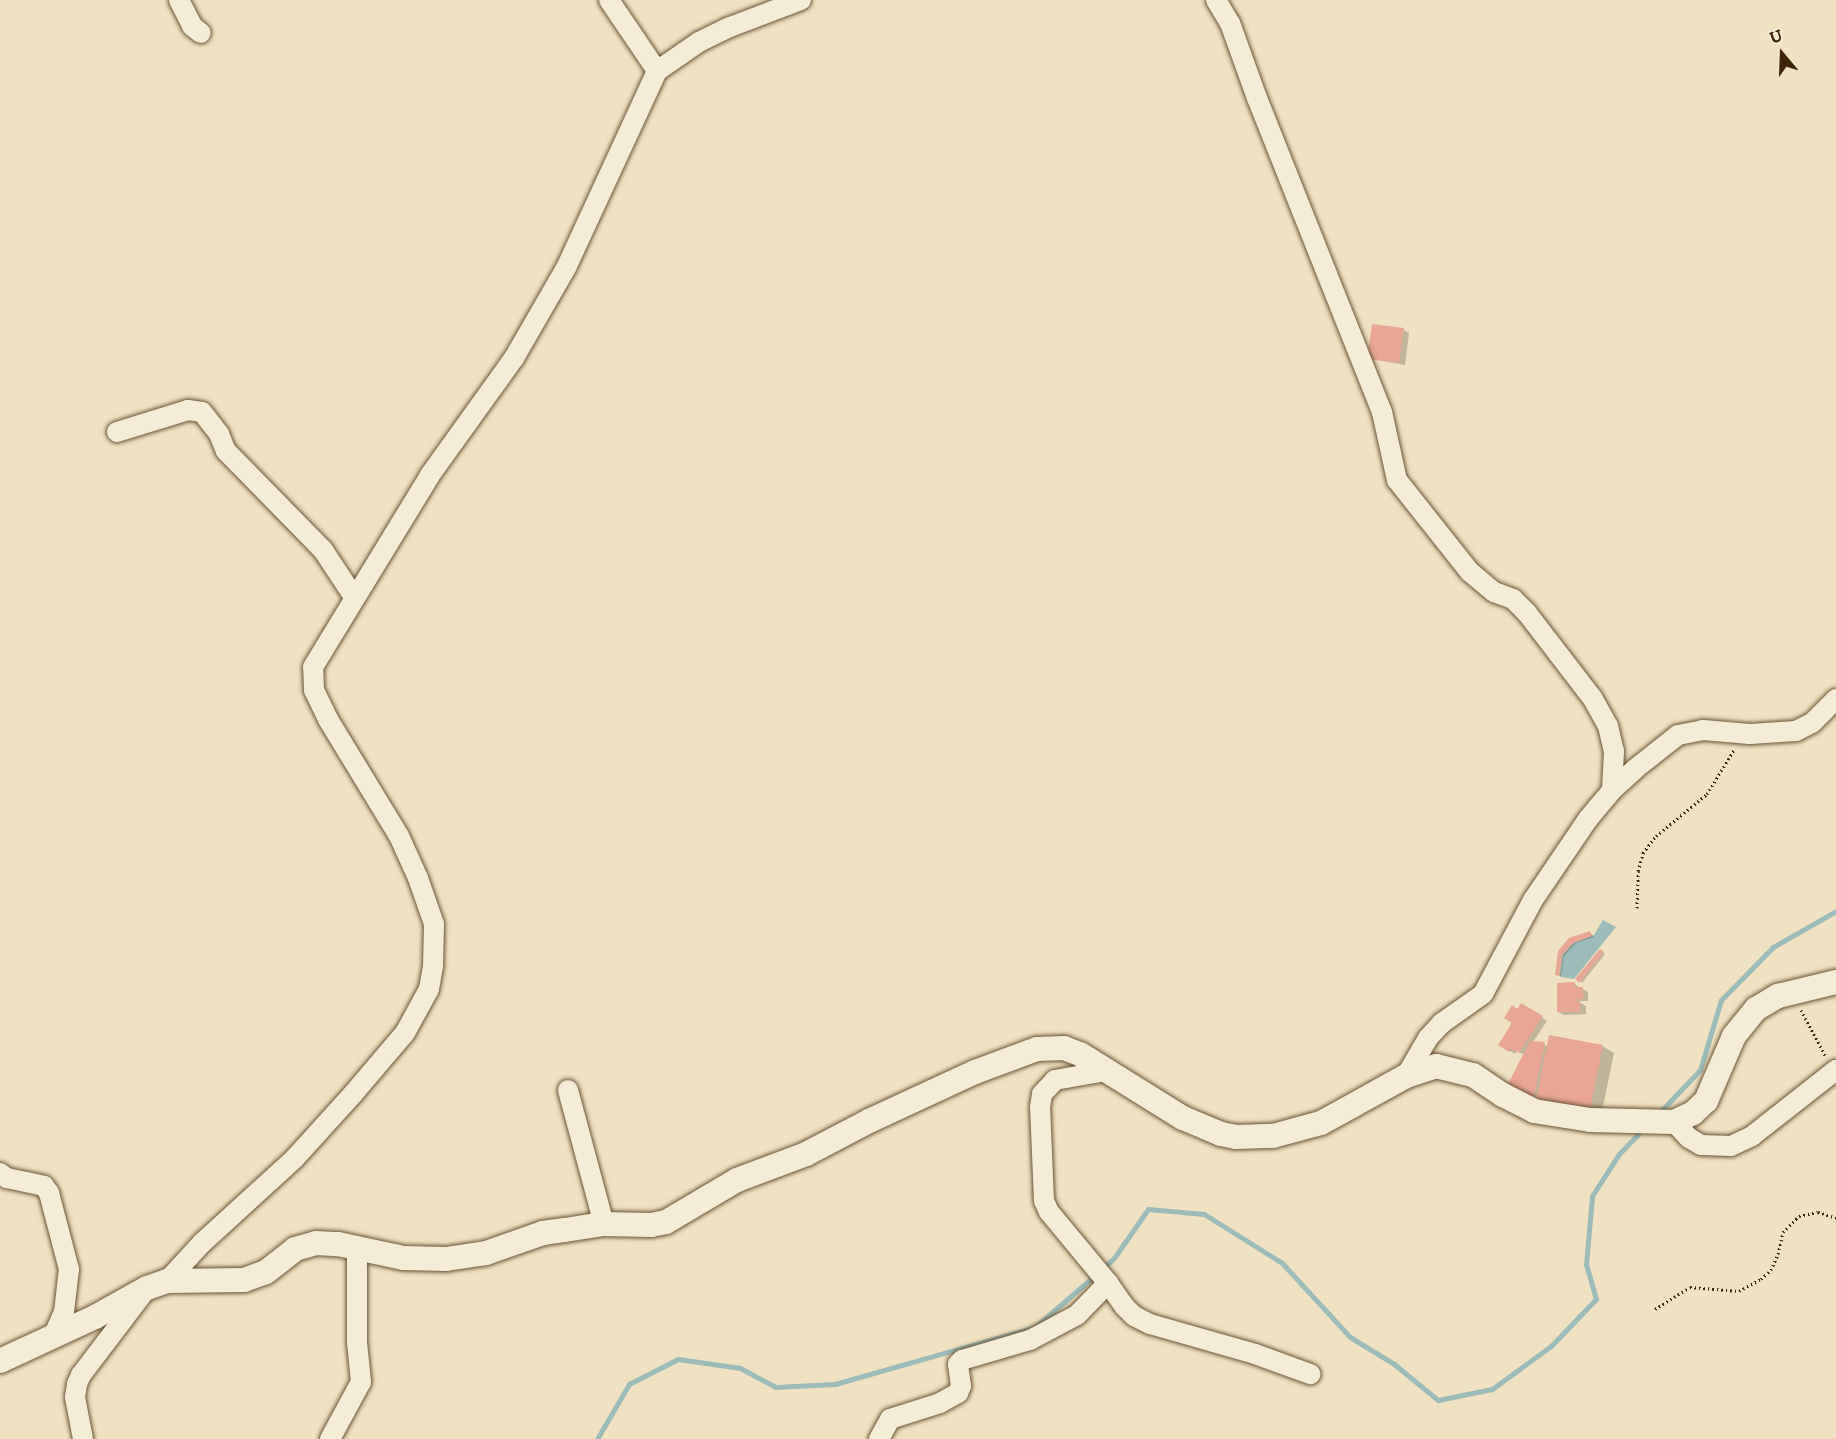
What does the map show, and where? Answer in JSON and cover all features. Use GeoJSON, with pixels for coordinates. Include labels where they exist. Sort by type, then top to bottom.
{"type":"FeatureCollection","features":[{"type":"Feature","properties":{"kind":"street"},"geometry":{"type":"LineString","coordinates":[[179,0],[192,26],[201,33]]}},
{"type":"Feature","properties":{"kind":"street"},"geometry":{"type":"LineString","coordinates":[[609,0],[657,71]]}},
{"type":"Feature","properties":{"kind":"street"},"geometry":{"type":"LineString","coordinates":[[83,1439],[75,1397],[81,1374],[157,1285],[295,1158],[405,1033],[429,988],[434,966],[434,924],[418,879],[399,836],[328,719],[311,680],[313,667],[430,475],[514,357],[566,268],[657,71],[699,42],[799,0]]}},
{"type":"Feature","properties":{"kind":"street"},"geometry":{"type":"LineString","coordinates":[[1216,0],[1230,22],[1326,275],[1382,412],[1397,480],[1470,572],[1494,592],[1513,599],[1527,612],[1593,699],[1608,726],[1614,751],[1612,790]]}},
{"type":"Feature","properties":{"kind":"street"},"geometry":{"type":"LineString","coordinates":[[117,432],[188,410],[202,412],[219,434],[226,451],[323,550],[354,597]]}},
{"type":"Feature","properties":{"kind":"street"},"geometry":{"type":"LineString","coordinates":[[1406,1076],[1419,1051],[1442,1023],[1483,994],[1533,900],[1588,819],[1612,790],[1678,735],[1703,730],[1750,734],[1796,731],[1812,723],[1836,699]]}},
{"type":"Feature","properties":{"kind":"street"},"geometry":{"type":"LineString","coordinates":[[0,1361],[157,1285],[244,1280],[266,1272],[294,1249],[316,1243],[338,1244],[404,1258],[468,1257],[543,1233],[604,1224],[651,1225],[666,1222],[737,1180],[806,1154],[869,1121],[1023,1052],[1064,1048],[1183,1118],[1221,1134],[1236,1137],[1273,1136],[1321,1123],[1406,1076],[1424,1068],[1447,1066],[1473,1075],[1503,1095],[1534,1111],[1571,1118],[1670,1122],[1694,1113],[1706,1101],[1729,1044],[1743,1022],[1762,1004],[1793,992],[1836,981]]}},
{"type":"Feature","properties":{"kind":"street"},"geometry":{"type":"LineString","coordinates":[[1106,1071],[1055,1080],[1042,1094],[1040,1107],[1044,1201],[1049,1212],[1134,1316],[1150,1324],[1255,1354],[1310,1374]]}},
{"type":"Feature","properties":{"kind":"street"},"geometry":{"type":"LineString","coordinates":[[1670,1122],[1701,1145],[1731,1146],[1752,1136],[1834,1072]]}},
{"type":"Feature","properties":{"kind":"street"},"geometry":{"type":"LineString","coordinates":[[567,1090],[604,1224]]}},
{"type":"Feature","properties":{"kind":"street"},"geometry":{"type":"LineString","coordinates":[[0,1173],[7,1178],[44,1186],[49,1193],[69,1269],[64,1312],[53,1337]]}},
{"type":"Feature","properties":{"kind":"street"},"geometry":{"type":"LineString","coordinates":[[330,1439],[361,1382],[357,1342],[357,1249]]}},
{"type":"Feature","properties":{"kind":"street"},"geometry":{"type":"LineString","coordinates":[[879,1439],[890,1419],[940,1403],[958,1393],[961,1386],[958,1364],[962,1360],[1030,1340],[1077,1315],[1104,1277]]}},
{"type":"Feature","properties":{"kind":"path"},"geometry":{"type":"LineString","coordinates":[[1637,908],[1638,871],[1643,853],[1665,828],[1707,794],[1724,771],[1741,732]]}},
{"type":"Feature","properties":{"kind":"path"},"geometry":{"type":"LineString","coordinates":[[1793,992],[1834,1072]]}},
{"type":"Feature","properties":{"kind":"path"},"geometry":{"type":"LineString","coordinates":[[1655,1309],[1690,1287],[1739,1291],[1761,1279],[1771,1270],[1783,1232],[1799,1216],[1818,1212],[1836,1218]]}},
{"type":"Feature","properties":{"kind":"water"},"geometry":{"type":"Polygon","coordinates":[[[1603,920],[1616,927],[1574,979],[1560,977],[1563,955],[1574,943],[1594,935],[1603,920]]]}},
{"type":"Feature","properties":{"kind":"building"},"geometry":{"type":"Polygon","coordinates":[[[1372,324],[1404,328],[1399,363],[1367,359],[1372,324]]]}},
{"type":"Feature","properties":{"kind":"building"},"geometry":{"type":"Polygon","coordinates":[[[1590,931],[1592,936],[1573,943],[1562,954],[1559,976],[1555,975],[1558,951],[1569,938],[1590,931]]]}},
{"type":"Feature","properties":{"kind":"building"},"geometry":{"type":"Polygon","coordinates":[[[1600,949],[1604,952],[1579,983],[1575,979],[1600,949]]]}},
{"type":"Feature","properties":{"kind":"building"},"geometry":{"type":"Polygon","coordinates":[[[1575,982],[1575,987],[1583,987],[1583,999],[1576,999],[1580,1001],[1581,1012],[1557,1012],[1557,983],[1575,982]]]}},
{"type":"Feature","properties":{"kind":"building"},"geometry":{"type":"Polygon","coordinates":[[[1521,1003],[1543,1016],[1519,1053],[1511,1049],[1509,1052],[1498,1045],[1512,1023],[1504,1018],[1512,1005],[1517,1009],[1521,1003]]]}},
{"type":"Feature","properties":{"kind":"building"},"geometry":{"type":"Polygon","coordinates":[[[1549,1035],[1603,1045],[1589,1115],[1535,1105],[1549,1035]]]}},
{"type":"Feature","properties":{"kind":"building"},"geometry":{"type":"Polygon","coordinates":[[[1530,1041],[1545,1042],[1534,1096],[1505,1090],[1530,1041]]]}},
{"type":"Feature","properties":{"kind":"waterway"},"geometry":{"type":"LineString","coordinates":[[1659,1113],[1700,1070],[1721,1000],[1773,947],[1836,911]]}},
{"type":"Feature","properties":{"kind":"waterway"},"geometry":{"type":"LineString","coordinates":[[1102,1269],[1114,1258],[1148,1209],[1204,1214],[1282,1263],[1350,1337],[1394,1364],[1438,1400],[1492,1389],[1551,1346],[1596,1299],[1586,1265],[1592,1196],[1619,1154],[1644,1128]]}},
{"type":"Feature","properties":{"kind":"waterway"},"geometry":{"type":"LineString","coordinates":[[597,1439],[629,1384],[678,1359],[740,1368],[775,1387],[835,1384],[1035,1327],[1095,1275]]}}]}
